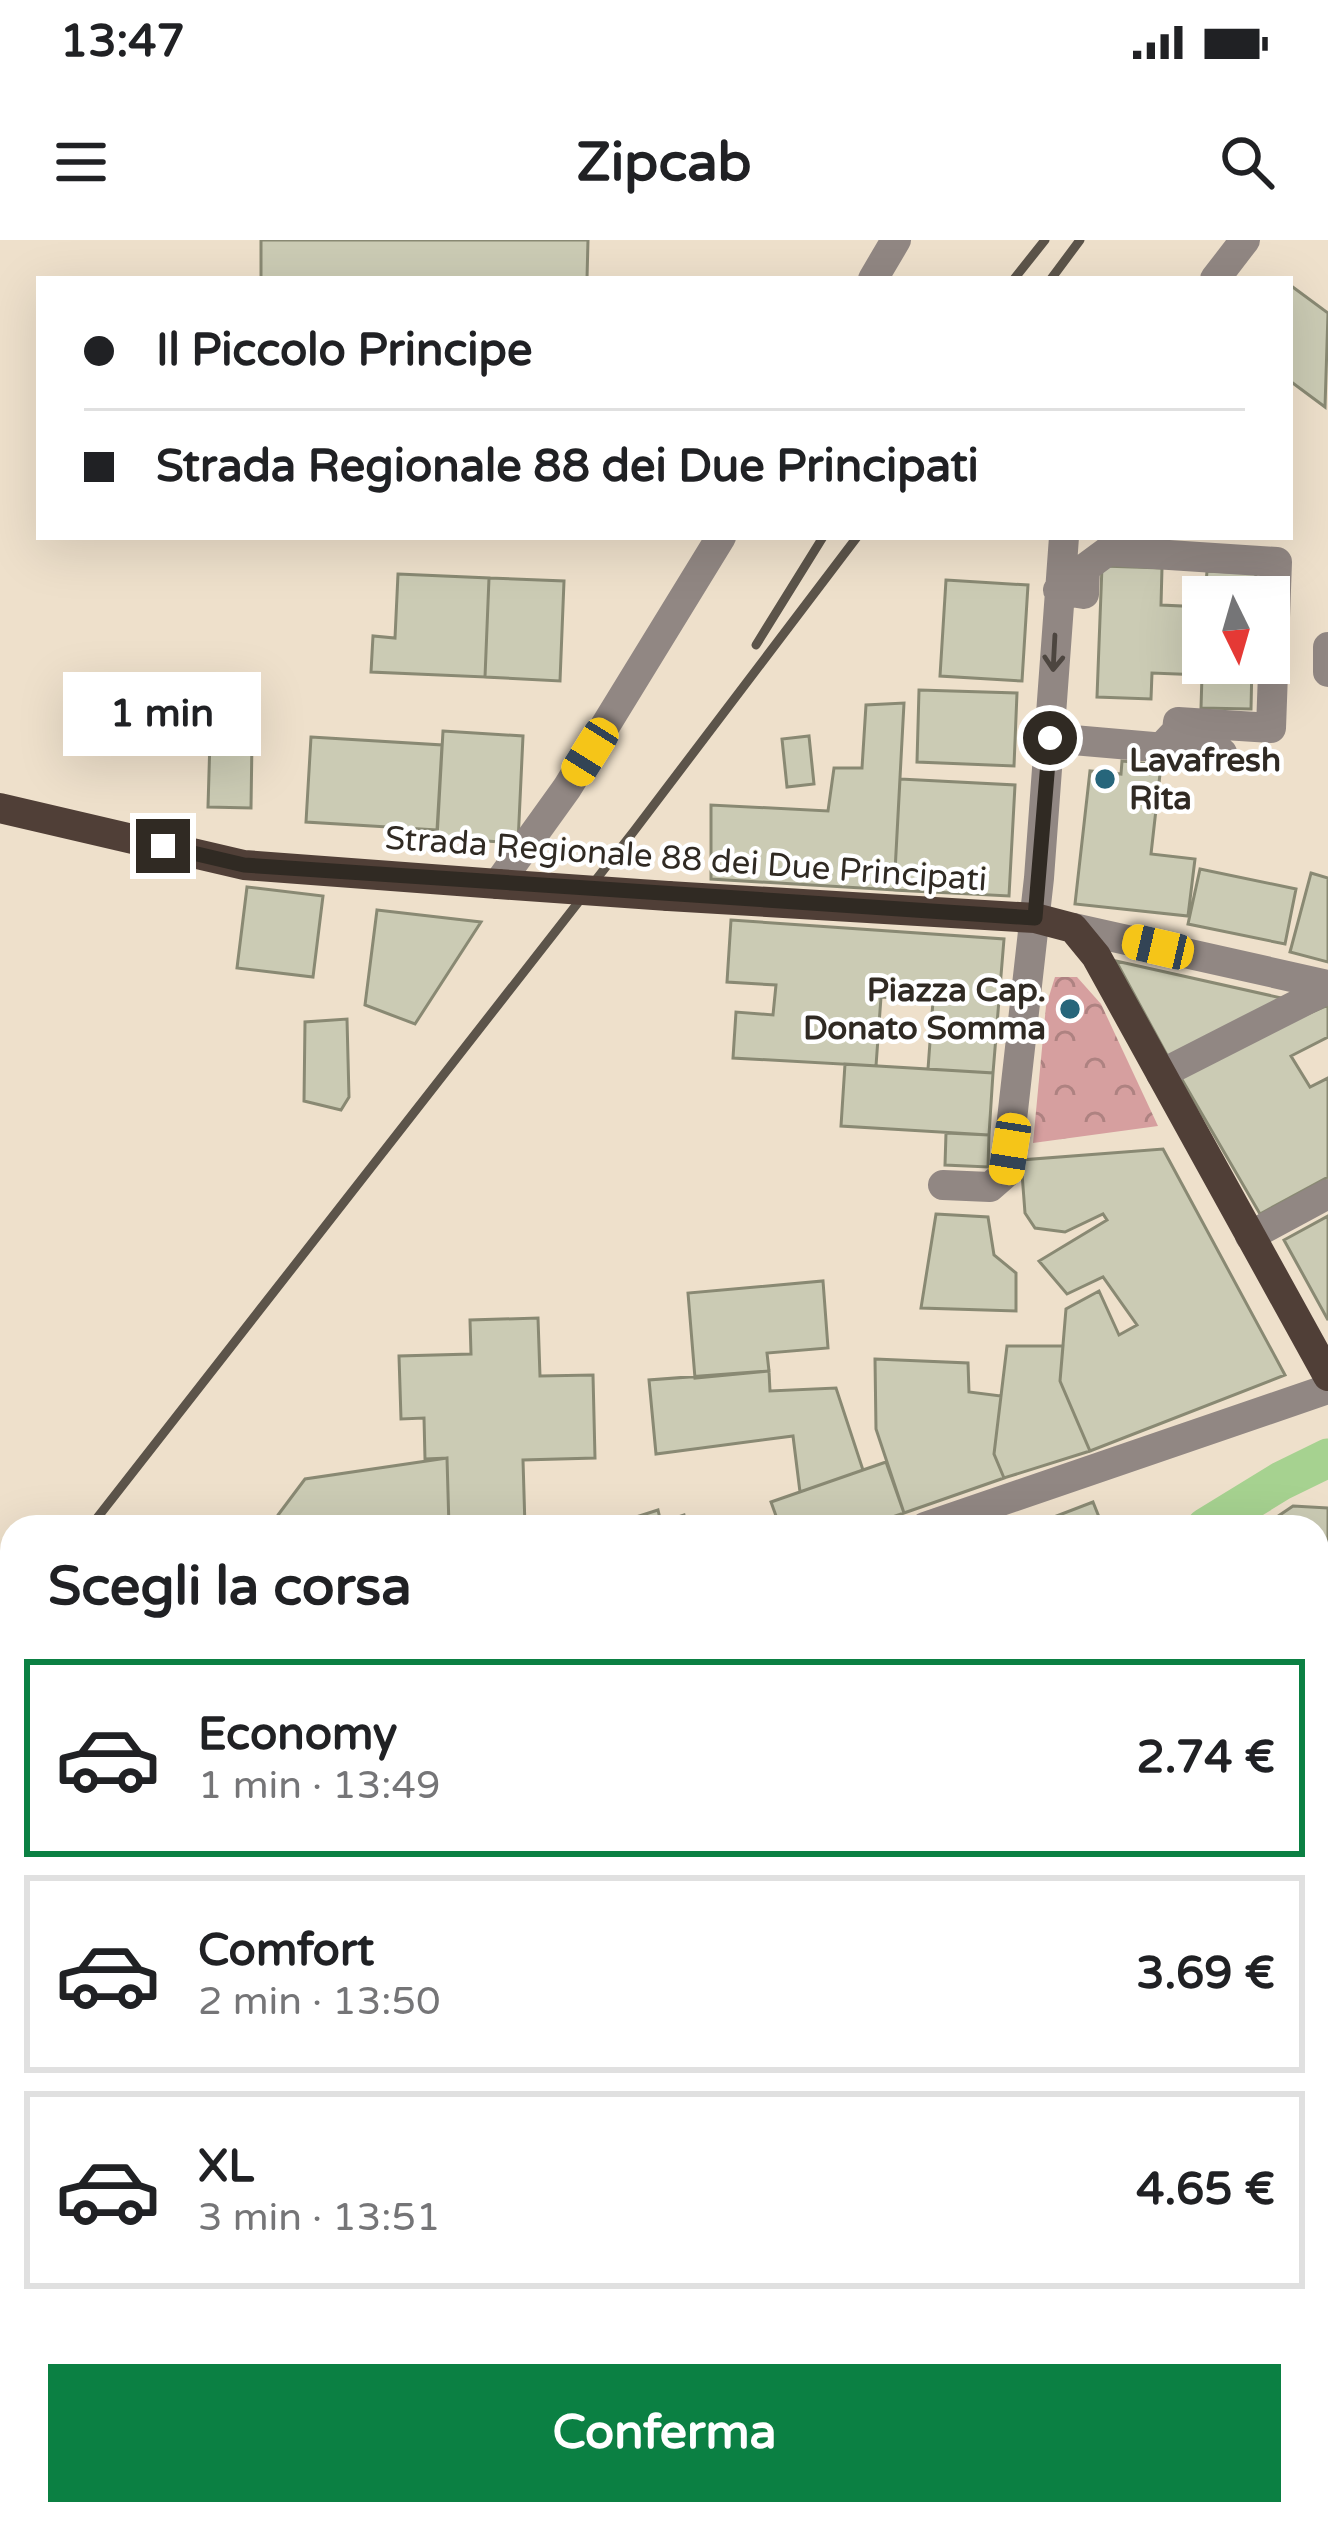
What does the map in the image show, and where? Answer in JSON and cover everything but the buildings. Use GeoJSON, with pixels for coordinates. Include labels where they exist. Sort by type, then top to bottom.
{"type":"FeatureCollection","features":[{"type":"Feature","properties":{"kind":"main road","name":"Strada Regionale 88 dei Due Principati"},"geometry":{"type":"LineString","coordinates":[[0,808],[244,865],[1035,918],[1073,928]]}},
{"type":"Feature","properties":{"kind":"main road"},"geometry":{"type":"LineString","coordinates":[[1073,928],[1096,956],[1328,1376]]}},
{"type":"Feature","properties":{"kind":"street"},"geometry":{"type":"LineString","coordinates":[[875,276],[896,240]]}},
{"type":"Feature","properties":{"kind":"street"},"geometry":{"type":"LineString","coordinates":[[1217,276],[1245,240]]}},
{"type":"Feature","properties":{"kind":"street"},"geometry":{"type":"LineString","coordinates":[[498,884],[567,788],[719,540]]}},
{"type":"Feature","properties":{"kind":"street"},"geometry":{"type":"LineString","coordinates":[[944,1185],[990,1187],[1006,1173],[1035,918],[1064,540]]}},
{"type":"Feature","properties":{"kind":"street"},"geometry":{"type":"LineString","coordinates":[[1058,590],[1084,593],[1085,568],[1108,550],[1277,562],[1271,728],[1178,722],[1178,731],[1162,747]]}},
{"type":"Feature","properties":{"kind":"street"},"geometry":{"type":"LineString","coordinates":[[1328,647],[1328,672]]}},
{"type":"Feature","properties":{"kind":"street"},"geometry":{"type":"LineString","coordinates":[[1050,738],[1222,753]]}},
{"type":"Feature","properties":{"kind":"street"},"geometry":{"type":"LineString","coordinates":[[1073,928],[1328,987]]}},
{"type":"Feature","properties":{"kind":"street"},"geometry":{"type":"LineString","coordinates":[[1161,1074],[1328,987]]}},
{"type":"Feature","properties":{"kind":"street"},"geometry":{"type":"LineString","coordinates":[[1250,1236],[1328,1194]]}},
{"type":"Feature","properties":{"kind":"street"},"geometry":{"type":"LineString","coordinates":[[960,1515],[1328,1389]]}},
{"type":"Feature","properties":{"kind":"green space"},"geometry":{"type":"Polygon","coordinates":[[[1055,977],[1077,977],[1101,1004],[1158,1126],[1033,1143],[1046,1006],[1055,977]]]}},
{"type":"Feature","properties":{"kind":"waterway"},"geometry":{"type":"LineString","coordinates":[[1226,1515],[1328,1458]]}},
{"type":"Feature","properties":{"kind":"railway"},"geometry":{"type":"LineString","coordinates":[[1016,276],[1045,240]]}},
{"type":"Feature","properties":{"kind":"railway"},"geometry":{"type":"LineString","coordinates":[[1053,276],[1080,240]]}},
{"type":"Feature","properties":{"kind":"railway"},"geometry":{"type":"LineString","coordinates":[[756,645],[821,540]]}},
{"type":"Feature","properties":{"kind":"railway"},"geometry":{"type":"LineString","coordinates":[[99,1515],[634,831],[855,540]]}},
{"type":"Feature","properties":{"kind":"place","name":"Lavafresh Rita"},"geometry":{"type":"Point","coordinates":[1105,779]}},
{"type":"Feature","properties":{"kind":"place","name":"Piazza Cap. Donato Somma"},"geometry":{"type":"Point","coordinates":[1070,1009]}},
{"type":"Feature","properties":{"kind":"route"},"geometry":{"type":"LineString","coordinates":[[163,846],[244,865],[1035,918],[1050,738]]}}]}
